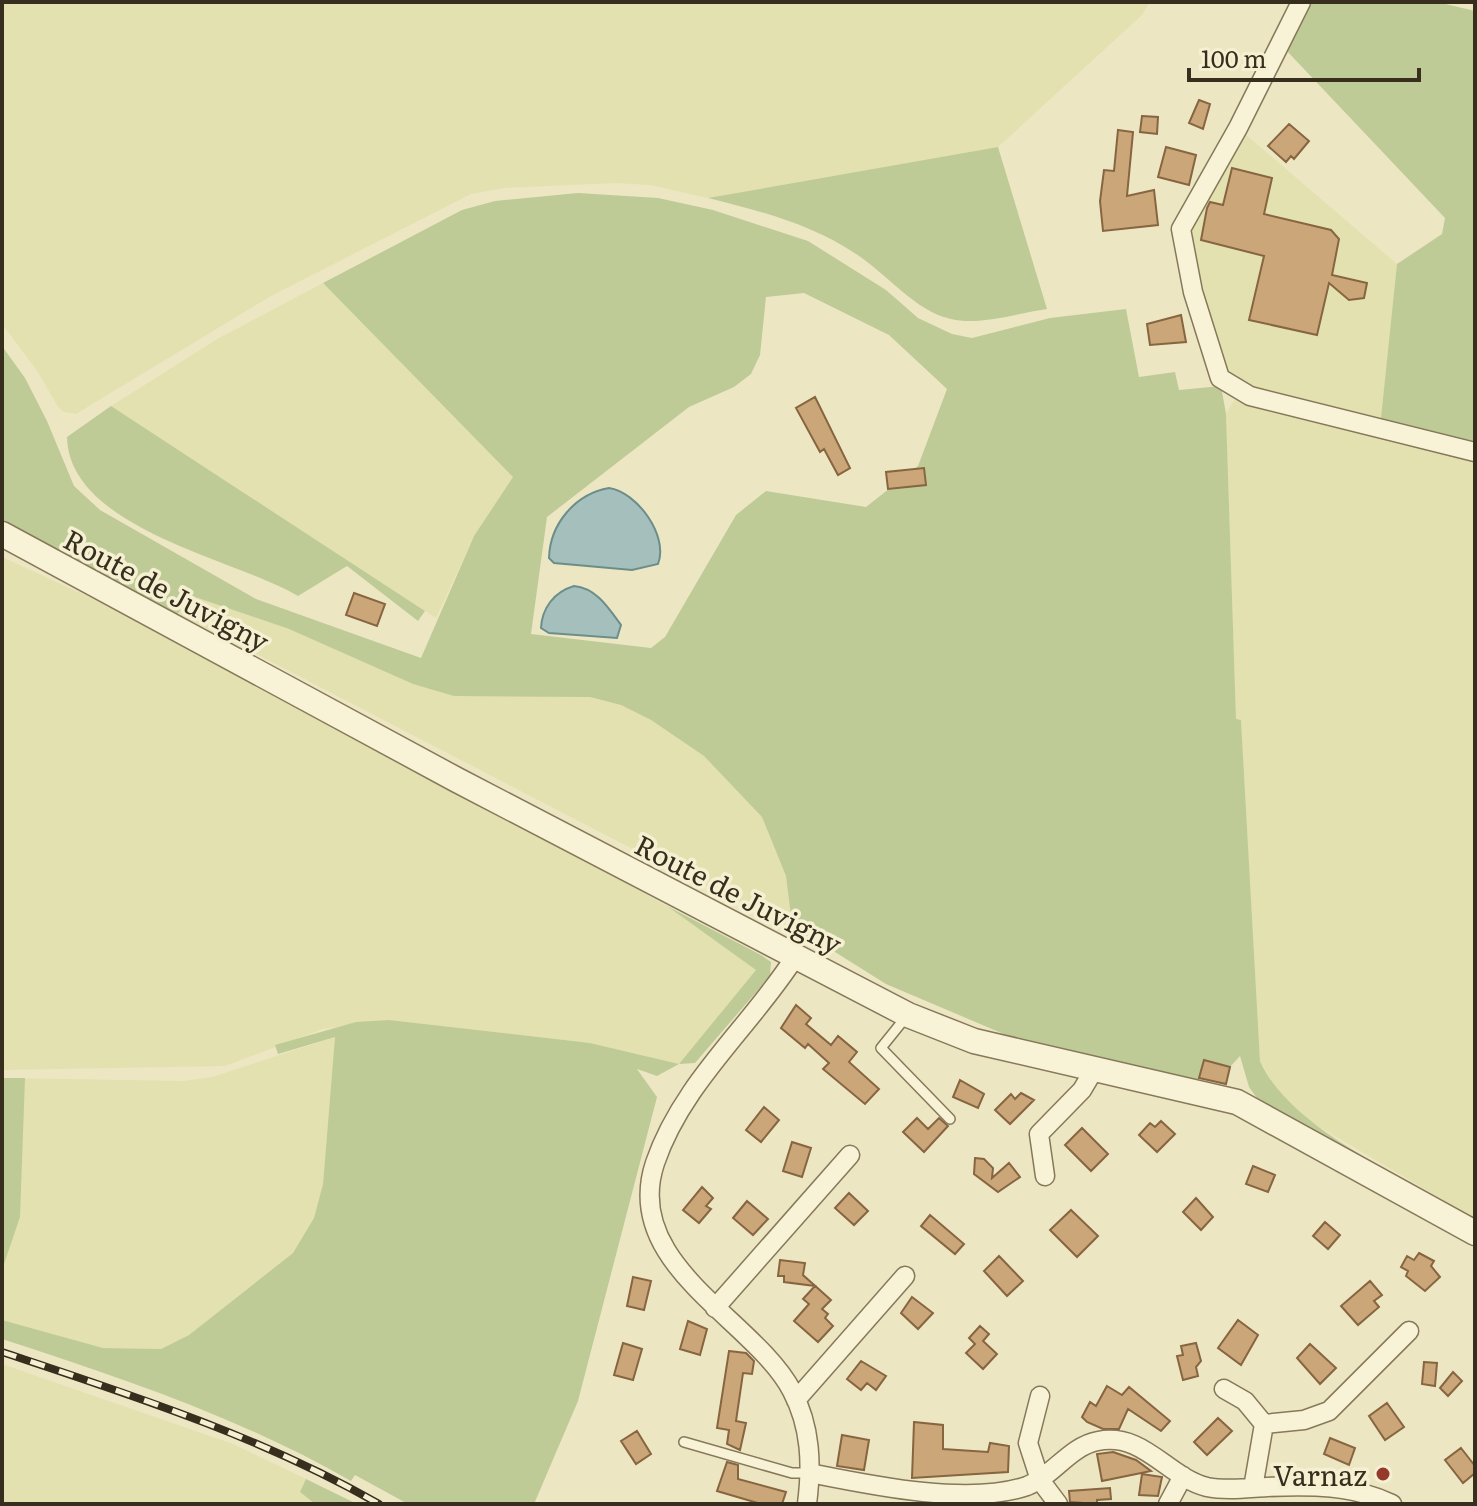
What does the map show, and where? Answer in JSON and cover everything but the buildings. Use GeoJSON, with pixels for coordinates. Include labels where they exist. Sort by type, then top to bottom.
{"type":"FeatureCollection","features":[{"type":"Feature","properties":{"kind":"street"},"geometry":{"type":"LineString","coordinates":[[1301,2],[1238,128],[1181,229],[1193,292],[1220,378],[1250,396],[1475,452]]}},
{"type":"Feature","properties":{"kind":"street","name":"Route de Juvigny"},"geometry":{"type":"LineString","coordinates":[[2,534],[908,1015],[974,1041],[1237,1102],[1475,1233]]}},
{"type":"Feature","properties":{"kind":"street"},"geometry":{"type":"LineString","coordinates":[[795,957],[690,1095],[653,1167],[652,1203],[666,1249],[680,1271],[773,1364],[796,1400],[809,1444],[807,1504]]}},
{"type":"Feature","properties":{"kind":"street"},"geometry":{"type":"LineString","coordinates":[[1045,1176],[1039,1134],[1082,1090],[1095,1068]]}},
{"type":"Feature","properties":{"kind":"street"},"geometry":{"type":"LineString","coordinates":[[715,1308],[850,1155]]}},
{"type":"Feature","properties":{"kind":"street"},"geometry":{"type":"LineString","coordinates":[[796,1400],[905,1276]]}},
{"type":"Feature","properties":{"kind":"street"},"geometry":{"type":"LineString","coordinates":[[1264,1424],[1312,1418],[1329,1411],[1409,1331]]}},
{"type":"Feature","properties":{"kind":"street"},"geometry":{"type":"LineString","coordinates":[[1224,1389],[1245,1401],[1264,1424],[1253,1488]]}},
{"type":"Feature","properties":{"kind":"street"},"geometry":{"type":"LineString","coordinates":[[1040,1396],[1028,1443],[1040,1480],[1058,1504]]}},
{"type":"Feature","properties":{"kind":"street"},"geometry":{"type":"LineString","coordinates":[[810,1473],[935,1494],[1005,1491],[1040,1480],[1077,1450],[1100,1440],[1138,1446],[1183,1476],[1218,1489],[1339,1488],[1392,1504]]}},
{"type":"Feature","properties":{"kind":"street"},"geometry":{"type":"LineString","coordinates":[[1168,1504],[1183,1476]]}},
{"type":"Feature","properties":{"kind":"lane"},"geometry":{"type":"LineString","coordinates":[[908,1015],[881,1048],[950,1119]]}},
{"type":"Feature","properties":{"kind":"lane"},"geometry":{"type":"LineString","coordinates":[[684,1442],[792,1473],[810,1473]]}},
{"type":"Feature","properties":{"kind":"shaded area"},"geometry":{"type":"Polygon","coordinates":[[[2,2],[1150,2],[1142,15],[998,147],[708,198],[650,185],[615,183],[504,188],[471,194],[271,296],[76,414],[64,412],[58,407],[38,372],[2,324],[2,2]]]}},
{"type":"Feature","properties":{"kind":"shaded area"},"geometry":{"type":"Polygon","coordinates":[[[1238,128],[1397,264],[1380,427],[1260,395],[1217,369],[1181,229],[1238,128]]]}},
{"type":"Feature","properties":{"kind":"shaded area"},"geometry":{"type":"Polygon","coordinates":[[[323,283],[513,477],[474,536],[436,618],[111,406],[219,338],[323,283]]]}},
{"type":"Feature","properties":{"kind":"shaded area"},"geometry":{"type":"Polygon","coordinates":[[[1234,400],[1401,445],[1475,460],[1475,1219],[1308,1120],[1279,1094],[1260,1061],[1241,720],[1236,720],[1226,414],[1234,400]]]}},
{"type":"Feature","properties":{"kind":"shaded area"},"geometry":{"type":"Polygon","coordinates":[[[2,557],[137,619],[578,856],[667,906],[757,970],[679,1064],[590,1043],[389,1020],[323,1029],[225,1066],[2,1070],[2,557]]]}},
{"type":"Feature","properties":{"kind":"shaded area"},"geometry":{"type":"Polygon","coordinates":[[[189,595],[289,629],[413,684],[590,697],[621,705],[651,720],[704,756],[762,817],[786,876],[793,932],[179,614],[189,595]]]}},
{"type":"Feature","properties":{"kind":"shaded area"},"geometry":{"type":"Polygon","coordinates":[[[335,1037],[323,1184],[314,1218],[293,1253],[189,1335],[161,1349],[103,1348],[2,1320],[2,1270],[19,1218],[2,1078],[184,1081],[212,1077],[335,1037]]]}},
{"type":"Feature","properties":{"kind":"shaded area"},"geometry":{"type":"Polygon","coordinates":[[[2,1364],[233,1444],[306,1479],[300,1492],[315,1504],[2,1504],[2,1364]]]}},
{"type":"Feature","properties":{"kind":"green space"},"geometry":{"type":"Polygon","coordinates":[[[1306,2],[1437,2],[1475,11],[1475,446],[1380,427],[1397,264],[1442,234],[1445,218],[1286,50],[1306,2]]]}},
{"type":"Feature","properties":{"kind":"green space"},"geometry":{"type":"Polygon","coordinates":[[[998,147],[1047,309],[974,321],[938,315],[913,300],[856,254],[821,234],[708,198],[998,147]]]}},
{"type":"Feature","properties":{"kind":"green space"},"geometry":{"type":"Polygon","coordinates":[[[578,193],[658,198],[713,210],[808,241],[886,290],[918,318],[952,334],[972,338],[1050,318],[1126,309],[1139,377],[1175,372],[1179,390],[1221,386],[1226,414],[1236,719],[1241,720],[1260,1061],[1274,1085],[1320,1128],[1459,1210],[1259,1101],[1249,1087],[1240,1056],[1230,1067],[1204,1061],[1198,1082],[1006,1035],[886,984],[835,952],[793,932],[786,876],[762,817],[704,756],[651,720],[621,705],[590,697],[454,696],[413,684],[289,629],[189,595],[175,619],[2,526],[2,346],[25,378],[74,486],[100,510],[256,599],[421,658],[474,536],[513,477],[323,283],[462,210],[495,201],[578,193]],[[804,293],[766,297],[760,355],[751,374],[734,387],[689,407],[547,517],[531,634],[651,648],[665,637],[736,515],[766,491],[866,507],[918,466],[947,389],[889,335],[804,293]]]}},
{"type":"Feature","properties":{"kind":"green space"},"geometry":{"type":"Polygon","coordinates":[[[111,406],[425,611],[418,621],[347,566],[298,596],[160,537],[125,518],[95,495],[75,469],[67,437],[111,406]]]}},
{"type":"Feature","properties":{"kind":"green space"},"geometry":{"type":"Polygon","coordinates":[[[667,906],[771,962],[770,976],[695,1063],[679,1064],[756,970],[667,906]]]}},
{"type":"Feature","properties":{"kind":"green space"},"geometry":{"type":"Polygon","coordinates":[[[389,1020],[590,1043],[679,1064],[657,1076],[637,1069],[657,1097],[578,1401],[534,1504],[408,1504],[355,1475],[351,1481],[267,1438],[180,1401],[2,1339],[2,1320],[103,1348],[161,1349],[189,1335],[293,1253],[314,1218],[323,1184],[335,1037],[278,1054],[275,1045],[356,1022],[389,1020]]]}},
{"type":"Feature","properties":{"kind":"green space"},"geometry":{"type":"Polygon","coordinates":[[[2,1078],[25,1078],[20,1217],[2,1270],[2,1078]]]}},
{"type":"Feature","properties":{"kind":"green space"},"geometry":{"type":"Polygon","coordinates":[[[306,1479],[357,1504],[315,1504],[300,1492],[306,1479]]]}},
{"type":"Feature","properties":{"kind":"water"},"geometry":{"type":"Polygon","coordinates":[[[609,488],[630,498],[648,517],[659,541],[658,564],[632,570],[554,563],[549,558],[550,545],[559,522],[585,497],[609,488]]]}},
{"type":"Feature","properties":{"kind":"water"},"geometry":{"type":"Polygon","coordinates":[[[574,586],[589,590],[606,605],[621,625],[617,638],[549,633],[541,628],[550,602],[574,586]]]}},
{"type":"Feature","properties":{"kind":"railway"},"geometry":{"type":"LineString","coordinates":[[2,1352],[147,1401],[241,1437],[379,1504]]}},
{"type":"Feature","properties":{"kind":"place","name":"Varnaz"},"geometry":{"type":"Point","coordinates":[1383,1474]}}]}
